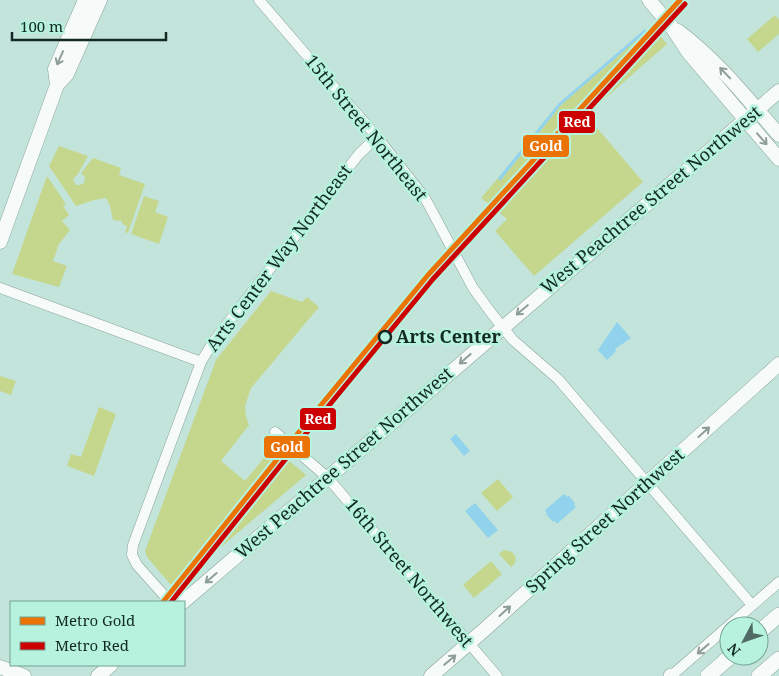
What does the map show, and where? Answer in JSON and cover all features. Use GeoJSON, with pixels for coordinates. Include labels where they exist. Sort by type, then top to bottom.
{"type":"FeatureCollection","features":[{"type":"Feature","properties":{"kind":"highway"},"geometry":{"type":"LineString","coordinates":[[769,624],[779,615]]}},
{"type":"Feature","properties":{"kind":"highway"},"geometry":{"type":"LineString","coordinates":[[759,676],[779,659]]}},
{"type":"Feature","properties":{"kind":"highway"},"geometry":{"type":"LineString","coordinates":[[708,676],[720,666]]}},
{"type":"Feature","properties":{"kind":"main road"},"geometry":{"type":"LineString","coordinates":[[57,85],[55,69],[85,0]]}},
{"type":"Feature","properties":{"kind":"main road"},"geometry":{"type":"LineString","coordinates":[[0,242],[57,85],[67,74],[100,0]]}},
{"type":"Feature","properties":{"kind":"main road"},"geometry":{"type":"LineString","coordinates":[[649,0],[671,26],[688,52],[779,159]]}},
{"type":"Feature","properties":{"kind":"main road"},"geometry":{"type":"LineString","coordinates":[[671,26],[697,45],[779,134]]}},
{"type":"Feature","properties":{"kind":"main road","name":"West Peachtree Street Northwest"},"geometry":{"type":"LineString","coordinates":[[184,601],[779,91]]}},
{"type":"Feature","properties":{"kind":"main road","name":"Spring Street Northwest"},"geometry":{"type":"LineString","coordinates":[[430,676],[779,364]]}},
{"type":"Feature","properties":{"kind":"main road"},"geometry":{"type":"LineString","coordinates":[[98,676],[110,666]]}},
{"type":"Feature","properties":{"kind":"main road"},"geometry":{"type":"LineString","coordinates":[[0,667],[24,676]]}},
{"type":"Feature","properties":{"kind":"street","name":"15th Street Northeast"},"geometry":{"type":"LineString","coordinates":[[259,0],[377,137],[425,198],[473,288],[502,327],[522,348],[558,379],[646,484],[752,605]]}},
{"type":"Feature","properties":{"kind":"street","name":"Arts Center Way Northeast"},"geometry":{"type":"LineString","coordinates":[[169,601],[136,565],[132,555],[133,546],[201,362],[213,342],[359,154],[377,137]]}},
{"type":"Feature","properties":{"kind":"street"},"geometry":{"type":"LineString","coordinates":[[0,288],[201,362]]}},
{"type":"Feature","properties":{"kind":"street","name":"16th Street Northwest"},"geometry":{"type":"LineString","coordinates":[[275,432],[328,478],[497,676]]}},
{"type":"Feature","properties":{"kind":"street"},"geometry":{"type":"LineString","coordinates":[[671,676],[779,582]]}},
{"type":"Feature","properties":{"kind":"green space"},"geometry":{"type":"Polygon","coordinates":[[[775,15],[779,20],[779,34],[758,52],[747,39],[775,15]]]}},
{"type":"Feature","properties":{"kind":"green space"},"geometry":{"type":"Polygon","coordinates":[[[652,27],[667,44],[586,115],[643,182],[534,276],[495,231],[507,219],[481,198],[498,178],[501,180],[561,105],[652,27]]]}},
{"type":"Feature","properties":{"kind":"green space"},"geometry":{"type":"Polygon","coordinates":[[[59,146],[88,156],[73,179],[76,185],[84,183],[85,177],[81,173],[93,158],[121,168],[119,175],[145,184],[128,233],[125,232],[127,226],[122,224],[122,221],[113,220],[106,198],[76,206],[49,166],[59,146]]]}},
{"type":"Feature","properties":{"kind":"green space"},"geometry":{"type":"Polygon","coordinates":[[[47,176],[66,204],[63,206],[69,215],[62,221],[70,230],[59,244],[53,261],[67,266],[59,287],[12,274],[47,176]]]}},
{"type":"Feature","properties":{"kind":"green space"},"geometry":{"type":"Polygon","coordinates":[[[144,196],[159,201],[155,212],[168,217],[159,244],[131,234],[144,196]]]}},
{"type":"Feature","properties":{"kind":"green space"},"geometry":{"type":"Polygon","coordinates":[[[271,291],[302,302],[307,297],[319,307],[251,388],[245,406],[249,425],[221,461],[245,481],[273,447],[306,475],[176,585],[170,584],[147,557],[145,551],[216,360],[271,291]]]}},
{"type":"Feature","properties":{"kind":"green space"},"geometry":{"type":"Polygon","coordinates":[[[0,376],[16,381],[11,395],[0,391],[0,376]]]}},
{"type":"Feature","properties":{"kind":"green space"},"geometry":{"type":"Polygon","coordinates":[[[99,407],[116,414],[94,476],[67,466],[71,454],[81,457],[99,407]]]}},
{"type":"Feature","properties":{"kind":"green space"},"geometry":{"type":"Polygon","coordinates":[[[498,479],[513,497],[497,511],[481,493],[498,479]]]}},
{"type":"Feature","properties":{"kind":"green space"},"geometry":{"type":"Polygon","coordinates":[[[504,550],[512,552],[515,556],[516,560],[511,567],[499,554],[504,550]]]}},
{"type":"Feature","properties":{"kind":"green space"},"geometry":{"type":"Polygon","coordinates":[[[491,561],[502,574],[474,598],[463,585],[491,561]]]}},
{"type":"Feature","properties":{"kind":"water"},"geometry":{"type":"Polygon","coordinates":[[[645,29],[647,31],[561,105],[500,181],[498,178],[559,103],[645,29]]]}},
{"type":"Feature","properties":{"kind":"water"},"geometry":{"type":"Polygon","coordinates":[[[617,322],[631,338],[615,349],[616,351],[607,360],[598,350],[617,322]]]}},
{"type":"Feature","properties":{"kind":"water"},"geometry":{"type":"Polygon","coordinates":[[[456,434],[470,451],[464,456],[450,439],[456,434]]]}},
{"type":"Feature","properties":{"kind":"water"},"geometry":{"type":"Polygon","coordinates":[[[564,494],[567,497],[568,495],[576,507],[557,524],[546,514],[545,510],[564,494]]]}},
{"type":"Feature","properties":{"kind":"water"},"geometry":{"type":"Polygon","coordinates":[[[475,503],[498,530],[488,538],[465,511],[475,503]]]}},
{"type":"Feature","properties":{"kind":"metro line","name":"Gold"},"geometry":{"type":"LineString","coordinates":[[164,601],[428,275],[680,0]]}},
{"type":"Feature","properties":{"kind":"metro line","name":"Red"},"geometry":{"type":"LineString","coordinates":[[172,601],[433,279],[685,4]]}},
{"type":"Feature","properties":{"kind":"place","name":"Arts Center"},"geometry":{"type":"Point","coordinates":[385,337]}}]}
